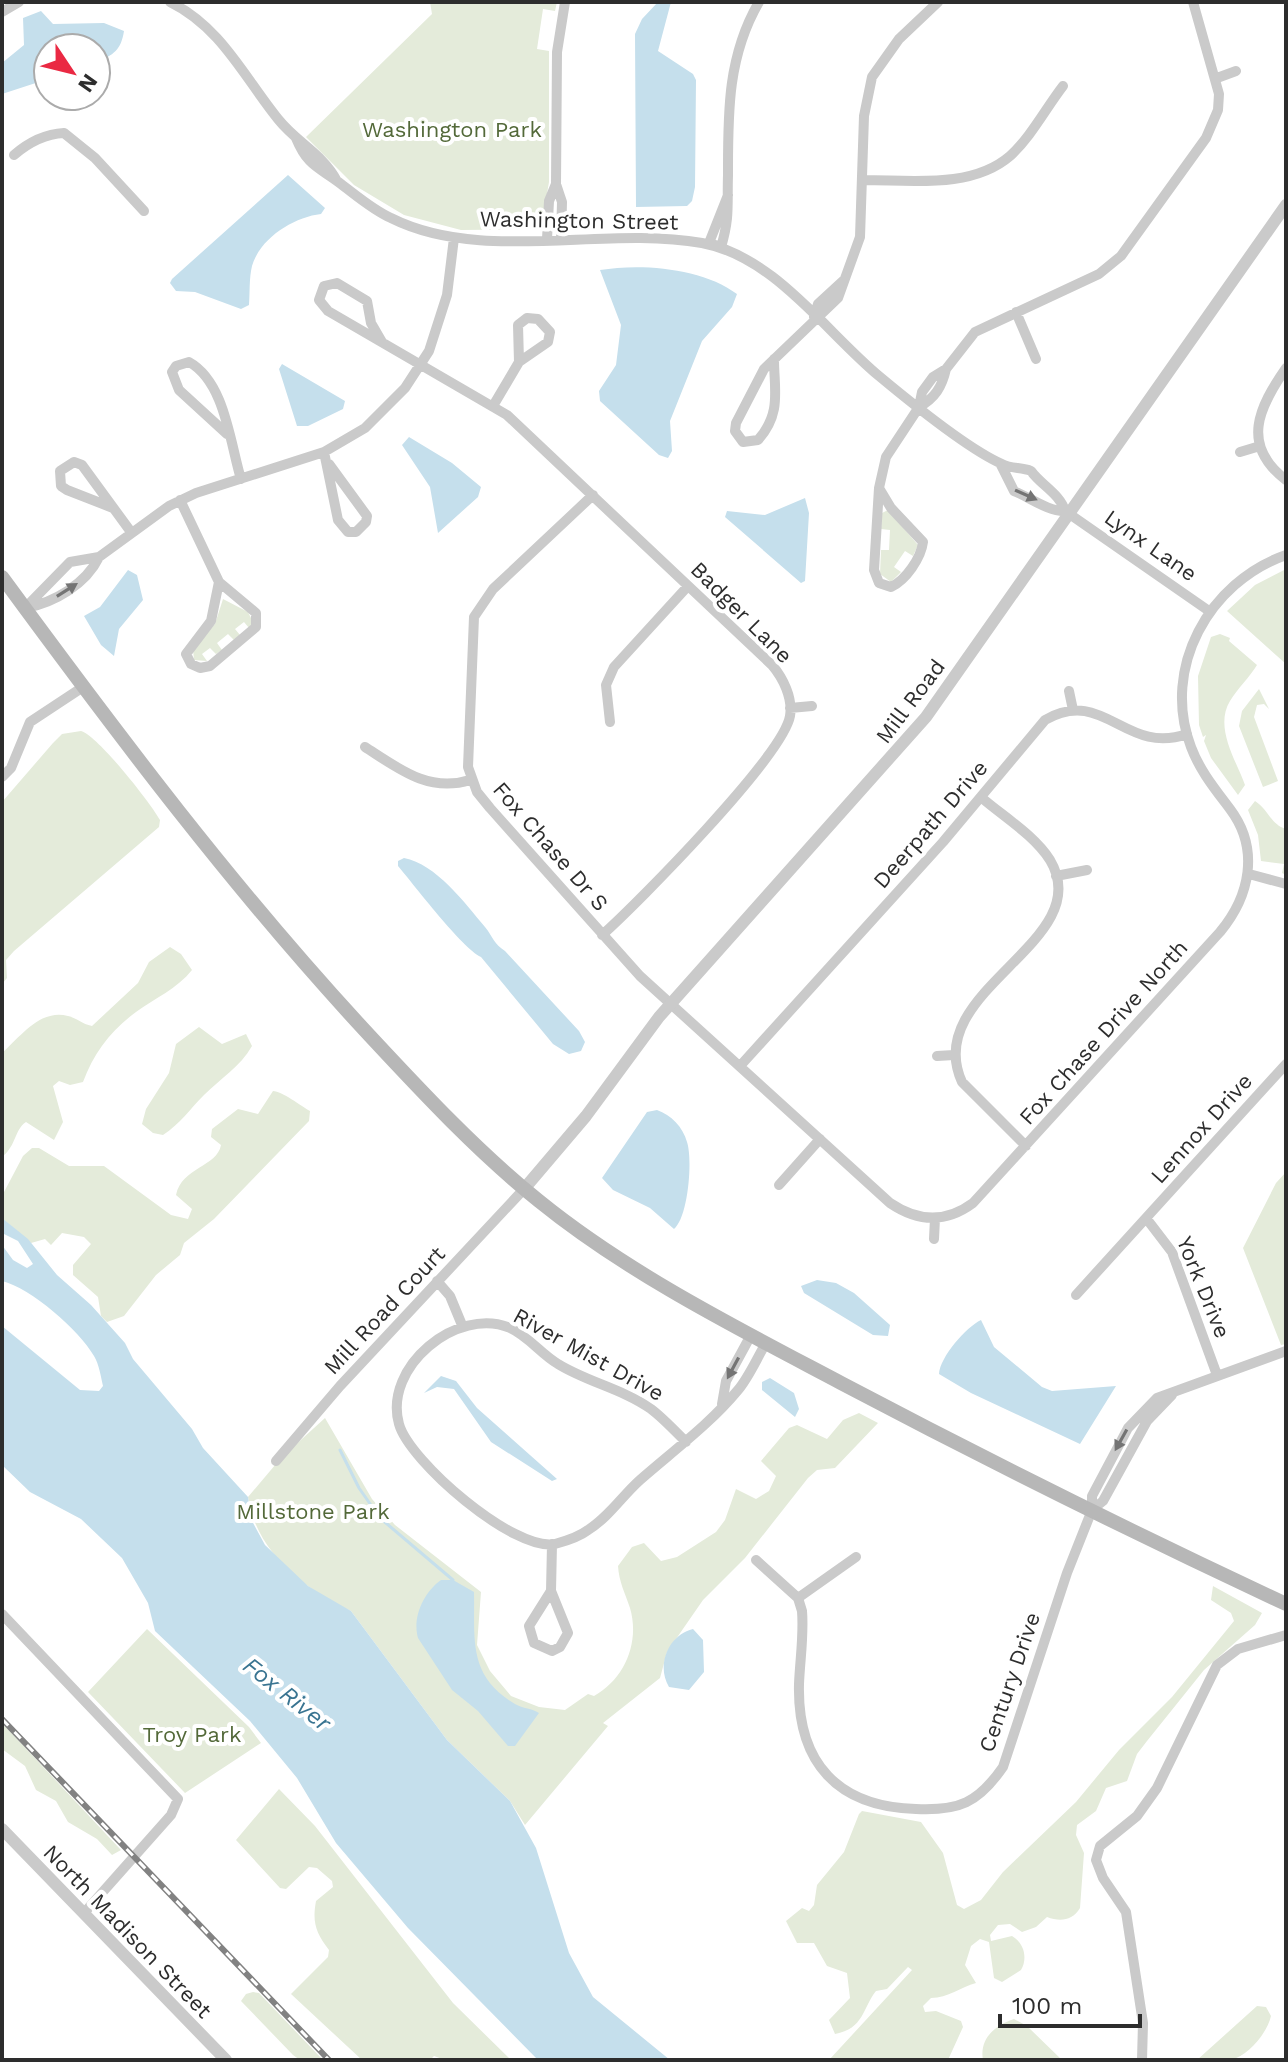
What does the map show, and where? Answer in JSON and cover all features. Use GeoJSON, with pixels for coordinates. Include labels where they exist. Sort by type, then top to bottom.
{"type":"FeatureCollection","features":[{"type":"Feature","properties":{"kind":"main road"},"geometry":{"type":"LineString","coordinates":[[2,577],[83,687],[271,927],[407,1076],[524,1189],[640,1269],[751,1335],[1092,1510],[1286,1604]]}},
{"type":"Feature","properties":{"kind":"street"},"geometry":{"type":"LineString","coordinates":[[2,12],[19,2]]}},
{"type":"Feature","properties":{"kind":"street","name":"Washington Street"},"geometry":{"type":"LineString","coordinates":[[170,2],[183,5],[219,40],[296,138],[311,146],[328,163],[337,181],[390,218],[454,238],[670,239],[714,246],[768,275],[919,407],[999,463],[1031,471],[1038,482],[1062,500],[1067,512],[1053,512],[1032,497],[1014,491],[999,463]]}},
{"type":"Feature","properties":{"kind":"street"},"geometry":{"type":"LineString","coordinates":[[561,239],[562,202],[556,184],[557,52],[565,2]]}},
{"type":"Feature","properties":{"kind":"street"},"geometry":{"type":"LineString","coordinates":[[714,246],[721,247],[730,215],[729,97],[733,72],[759,2]]}},
{"type":"Feature","properties":{"kind":"street"},"geometry":{"type":"LineString","coordinates":[[774,359],[778,392],[775,406],[764,434],[751,443],[743,442],[735,431],[736,423],[754,382],[774,359],[814,317],[827,312],[838,298],[860,237],[864,116],[872,77],[899,39],[938,2]]}},
{"type":"Feature","properties":{"kind":"street"},"geometry":{"type":"LineString","coordinates":[[879,488],[891,508],[923,542],[919,555],[902,579],[891,587],[879,583],[874,570],[879,488],[886,457],[919,407],[922,392],[933,377],[946,369],[975,332],[1099,274],[1121,256],[1213,125],[1218,110],[1217,78],[1193,2]]}},
{"type":"Feature","properties":{"kind":"street"},"geometry":{"type":"LineString","coordinates":[[1217,78],[1236,71]]}},
{"type":"Feature","properties":{"kind":"street"},"geometry":{"type":"LineString","coordinates":[[864,180],[951,179],[992,168],[1026,138],[1063,86]]}},
{"type":"Feature","properties":{"kind":"street"},"geometry":{"type":"LineString","coordinates":[[14,155],[31,142],[50,134],[64,133],[87,150],[144,211]]}},
{"type":"Feature","properties":{"kind":"street"},"geometry":{"type":"LineString","coordinates":[[547,239],[549,201],[556,184]]}},
{"type":"Feature","properties":{"kind":"street","name":"Mill Road"},"geometry":{"type":"LineString","coordinates":[[524,1189],[586,1116],[670,1005],[926,717],[1067,512],[1286,205]]}},
{"type":"Feature","properties":{"kind":"street"},"geometry":{"type":"LineString","coordinates":[[25,608],[47,604],[82,582],[99,557],[180,500],[324,452],[384,411],[421,365],[439,326],[454,238]]}},
{"type":"Feature","properties":{"kind":"street","name":"Badger Lane"},"geometry":{"type":"LineString","coordinates":[[382,342],[371,323],[367,301],[337,283],[324,286],[319,300],[322,306],[382,342],[421,365],[493,406],[530,435],[774,667],[786,688],[790,708]]}},
{"type":"Feature","properties":{"kind":"street"},"geometry":{"type":"LineString","coordinates":[[1016,312],[1036,359]]}},
{"type":"Feature","properties":{"kind":"street"},"geometry":{"type":"LineString","coordinates":[[227,434],[175,385],[172,372],[176,366],[189,362],[206,379],[220,406],[241,479]]}},
{"type":"Feature","properties":{"kind":"street"},"geometry":{"type":"LineString","coordinates":[[493,406],[519,362]]}},
{"type":"Feature","properties":{"kind":"street"},"geometry":{"type":"LineString","coordinates":[[1286,368],[1261,409],[1258,434],[1268,462],[1286,480]]}},
{"type":"Feature","properties":{"kind":"street"},"geometry":{"type":"LineString","coordinates":[[1240,452],[1260,446]]}},
{"type":"Feature","properties":{"kind":"street"},"geometry":{"type":"LineString","coordinates":[[324,452],[329,464],[338,520],[348,532],[356,532],[366,522],[367,516],[329,464]]}},
{"type":"Feature","properties":{"kind":"street"},"geometry":{"type":"LineString","coordinates":[[113,508],[61,486],[60,471],[74,462],[82,465],[131,532]]}},
{"type":"Feature","properties":{"kind":"street","name":"Fox Chase Dr S"},"geometry":{"type":"LineString","coordinates":[[593,495],[493,589],[474,617],[467,753],[470,780],[490,808],[602,935],[670,1005]]}},
{"type":"Feature","properties":{"kind":"street"},"geometry":{"type":"LineString","coordinates":[[180,500],[219,582],[256,613],[256,627],[210,666],[200,668],[191,664],[186,654],[211,621],[219,582]]}},
{"type":"Feature","properties":{"kind":"street","name":"Lynx Lane"},"geometry":{"type":"LineString","coordinates":[[1067,512],[1209,611]]}},
{"type":"Feature","properties":{"kind":"street"},"geometry":{"type":"LineString","coordinates":[[1286,555],[1248,573],[1209,611],[1192,645],[1183,696],[1187,734],[1201,770],[1240,824],[1249,874],[1286,884]]}},
{"type":"Feature","properties":{"kind":"street"},"geometry":{"type":"LineString","coordinates":[[25,608],[70,562],[99,557]]}},
{"type":"Feature","properties":{"kind":"street"},"geometry":{"type":"LineString","coordinates":[[610,722],[606,685],[614,667],[688,586]]}},
{"type":"Feature","properties":{"kind":"street"},"geometry":{"type":"LineString","coordinates":[[2,777],[11,768],[30,722],[83,687]]}},
{"type":"Feature","properties":{"kind":"street"},"geometry":{"type":"LineString","coordinates":[[1069,691],[1073,710],[1103,715],[1145,738],[1167,740],[1187,734]]}},
{"type":"Feature","properties":{"kind":"street"},"geometry":{"type":"LineString","coordinates":[[602,935],[635,905],[769,756],[785,730],[790,708],[812,706]]}},
{"type":"Feature","properties":{"kind":"street","name":"Deerpath Drive"},"geometry":{"type":"LineString","coordinates":[[740,1066],[982,798],[1034,729],[1056,714],[1073,710]]}},
{"type":"Feature","properties":{"kind":"street"},"geometry":{"type":"LineString","coordinates":[[365,747],[424,782],[440,785],[470,780]]}},
{"type":"Feature","properties":{"kind":"street"},"geometry":{"type":"LineString","coordinates":[[982,798],[1041,848],[1056,876],[1056,903],[1050,917],[966,1015],[955,1038],[956,1070],[970,1093],[1026,1146]]}},
{"type":"Feature","properties":{"kind":"street"},"geometry":{"type":"LineString","coordinates":[[1056,876],[1087,870]]}},
{"type":"Feature","properties":{"kind":"street","name":"Fox Chase Drive North"},"geometry":{"type":"LineString","coordinates":[[935,1218],[951,1216],[973,1203],[1026,1146],[1230,920],[1240,903],[1249,874]]}},
{"type":"Feature","properties":{"kind":"street"},"geometry":{"type":"LineString","coordinates":[[670,1005],[901,1211],[935,1218],[934,1239]]}},
{"type":"Feature","properties":{"kind":"street"},"geometry":{"type":"LineString","coordinates":[[937,1056],[954,1055]]}},
{"type":"Feature","properties":{"kind":"street","name":"Lennox Drive"},"geometry":{"type":"LineString","coordinates":[[1076,1295],[1286,1064]]}},
{"type":"Feature","properties":{"kind":"street"},"geometry":{"type":"LineString","coordinates":[[779,1185],[820,1139]]}},
{"type":"Feature","properties":{"kind":"street","name":"Mill Road Court"},"geometry":{"type":"LineString","coordinates":[[276,1461],[524,1189]]}},
{"type":"Feature","properties":{"kind":"street","name":"York Drive"},"geometry":{"type":"LineString","coordinates":[[1146,1218],[1172,1252],[1217,1375]]}},
{"type":"Feature","properties":{"kind":"street"},"geometry":{"type":"LineString","coordinates":[[437,1281],[450,1296],[462,1325],[442,1335],[411,1369],[398,1392],[399,1425],[419,1458],[492,1522],[522,1540],[552,1544],[588,1531],[686,1442],[738,1389],[766,1343]]}},
{"type":"Feature","properties":{"kind":"street","name":"River Mist Drive"},"geometry":{"type":"LineString","coordinates":[[462,1325],[483,1323],[509,1328],[577,1375],[650,1409],[686,1442]]}},
{"type":"Feature","properties":{"kind":"street"},"geometry":{"type":"LineString","coordinates":[[722,1404],[726,1381],[751,1335]]}},
{"type":"Feature","properties":{"kind":"street","name":"Century Drive"},"geometry":{"type":"LineString","coordinates":[[798,1598],[803,1626],[800,1708],[820,1770],[835,1786],[876,1805],[934,1810],[961,1806],[987,1790],[1003,1767],[1067,1573],[1092,1510],[1092,1496],[1128,1428],[1146,1406],[1176,1391],[1286,1351]]}},
{"type":"Feature","properties":{"kind":"street"},"geometry":{"type":"LineString","coordinates":[[551,1591],[529,1626],[534,1643],[552,1651],[560,1647],[568,1633],[551,1591],[552,1544]]}},
{"type":"Feature","properties":{"kind":"street"},"geometry":{"type":"LineString","coordinates":[[756,1560],[798,1598],[856,1557]]}},
{"type":"Feature","properties":{"kind":"street"},"geometry":{"type":"LineString","coordinates":[[2,1614],[178,1799],[171,1815],[84,1913]]}},
{"type":"Feature","properties":{"kind":"street"},"geometry":{"type":"LineString","coordinates":[[1142,2060],[1143,2023],[1126,1912],[1118,1895],[1103,1878],[1096,1860],[1100,1846],[1137,1816],[1157,1788],[1217,1665],[1238,1649],[1286,1635]]}},
{"type":"Feature","properties":{"kind":"street","name":"North Madison Street"},"geometry":{"type":"LineString","coordinates":[[2,1829],[226,2060]]}},
{"type":"Feature","properties":{"kind":"green space","name":"Washington Park"},"geometry":{"type":"Polygon","coordinates":[[[430,2],[557,2],[555,11],[543,9],[537,49],[549,51],[549,182],[541,229],[461,230],[404,215],[354,185],[306,137],[432,14],[430,2]]]}},
{"type":"Feature","properties":{"kind":"green space"},"geometry":{"type":"Polygon","coordinates":[[[888,510],[918,545],[913,556],[905,551],[894,567],[901,572],[891,582],[880,574],[881,550],[889,550],[890,530],[881,529],[882,513],[888,510]]]}},
{"type":"Feature","properties":{"kind":"green space"},"geometry":{"type":"Polygon","coordinates":[[[1286,569],[1286,664],[1227,611],[1255,585],[1286,569]]]}},
{"type":"Feature","properties":{"kind":"green space"},"geometry":{"type":"Polygon","coordinates":[[[223,599],[248,612],[253,622],[249,628],[244,622],[235,629],[240,635],[234,640],[228,634],[217,643],[222,650],[216,654],[210,648],[202,654],[207,661],[194,660],[193,649],[215,624],[223,599]]]}},
{"type":"Feature","properties":{"kind":"green space"},"geometry":{"type":"Polygon","coordinates":[[[1220,634],[1230,638],[1229,641],[1257,665],[1230,701],[1224,722],[1228,743],[1245,785],[1238,795],[1211,758],[1204,741],[1206,735],[1203,737],[1199,725],[1198,676],[1211,637],[1220,634]]]}},
{"type":"Feature","properties":{"kind":"green space"},"geometry":{"type":"Polygon","coordinates":[[[1259,689],[1269,709],[1264,704],[1257,705],[1254,717],[1278,781],[1263,787],[1239,726],[1242,711],[1259,689]]]}},
{"type":"Feature","properties":{"kind":"green space"},"geometry":{"type":"Polygon","coordinates":[[[81,731],[99,744],[135,785],[160,820],[159,827],[14,951],[6,960],[7,978],[2,984],[2,802],[62,734],[81,731]]]}},
{"type":"Feature","properties":{"kind":"green space"},"geometry":{"type":"Polygon","coordinates":[[[1255,801],[1286,829],[1286,875],[1282,873],[1284,864],[1261,861],[1258,835],[1248,810],[1255,801]]]}},
{"type":"Feature","properties":{"kind":"green space"},"geometry":{"type":"Polygon","coordinates":[[[170,947],[181,954],[192,970],[173,988],[118,1027],[98,1052],[83,1082],[70,1085],[59,1081],[53,1086],[63,1122],[54,1140],[26,1122],[2,1157],[2,1053],[32,1026],[49,1016],[68,1016],[92,1026],[138,983],[149,962],[170,947]]]}},
{"type":"Feature","properties":{"kind":"green space"},"geometry":{"type":"Polygon","coordinates":[[[199,1027],[222,1044],[246,1034],[252,1046],[175,1126],[163,1135],[153,1133],[142,1124],[146,1109],[169,1073],[176,1044],[199,1027]]]}},
{"type":"Feature","properties":{"kind":"green space"},"geometry":{"type":"Polygon","coordinates":[[[273,1091],[310,1111],[309,1121],[214,1219],[184,1243],[180,1255],[156,1275],[124,1316],[107,1322],[101,1316],[98,1297],[73,1275],[73,1265],[91,1244],[84,1237],[62,1233],[51,1245],[45,1239],[31,1243],[3,1219],[3,1194],[23,1156],[32,1148],[39,1148],[69,1166],[104,1166],[171,1215],[188,1219],[192,1209],[176,1195],[185,1178],[218,1152],[221,1145],[211,1137],[212,1129],[238,1109],[258,1114],[273,1091]]]}},
{"type":"Feature","properties":{"kind":"green space"},"geometry":{"type":"Polygon","coordinates":[[[1286,1172],[1286,1344],[1281,1345],[1243,1248],[1276,1183],[1286,1172]]]}},
{"type":"Feature","properties":{"kind":"green space","name":"Millstone Park"},"geometry":{"type":"Polygon","coordinates":[[[859,1413],[878,1423],[835,1468],[817,1470],[808,1478],[745,1558],[703,1600],[667,1652],[660,1678],[603,1723],[608,1726],[525,1825],[510,1801],[447,1740],[351,1611],[299,1580],[271,1551],[253,1516],[248,1497],[281,1458],[325,1418],[372,1499],[395,1525],[481,1592],[477,1645],[490,1671],[511,1696],[539,1707],[565,1710],[588,1694],[594,1696],[605,1689],[622,1670],[627,1658],[633,1621],[618,1566],[632,1547],[644,1543],[661,1561],[677,1557],[716,1532],[725,1520],[736,1489],[756,1499],[769,1491],[776,1476],[761,1461],[789,1428],[797,1425],[827,1439],[843,1420],[859,1413]]]}},
{"type":"Feature","properties":{"kind":"green space"},"geometry":{"type":"Polygon","coordinates":[[[1213,1586],[1262,1613],[1255,1625],[1204,1670],[1137,1754],[1127,1781],[1106,1788],[1096,1811],[1077,1825],[1076,1835],[1084,1853],[1080,1908],[1077,1912],[1065,1919],[1047,1917],[1036,1927],[1022,1932],[1010,1924],[998,1925],[990,1935],[991,1941],[1012,1936],[1022,1947],[1024,1956],[1021,1970],[1002,1982],[994,1978],[989,1942],[980,1939],[971,1946],[965,1965],[976,1983],[931,1998],[923,2006],[925,2012],[936,2011],[961,2021],[963,2027],[948,2060],[829,2060],[912,1970],[908,1967],[887,1989],[876,1991],[862,2017],[852,2027],[835,2034],[829,2020],[850,1998],[847,1973],[827,1966],[814,1943],[797,1943],[786,1921],[802,1908],[809,1911],[814,1905],[817,1885],[844,1852],[859,1814],[862,1811],[921,1822],[943,1853],[957,1905],[964,1909],[981,1900],[1003,1872],[1076,1802],[1119,1750],[1172,1697],[1234,1621],[1231,1613],[1211,1600],[1213,1586]]]}},
{"type":"Feature","properties":{"kind":"green space","name":"Troy Park"},"geometry":{"type":"Polygon","coordinates":[[[147,1629],[249,1727],[261,1743],[185,1793],[88,1692],[147,1629]]]}},
{"type":"Feature","properties":{"kind":"green space"},"geometry":{"type":"Polygon","coordinates":[[[2,1723],[121,1850],[112,1855],[97,1839],[68,1822],[56,1801],[36,1790],[25,1766],[2,1749],[2,1723]]]}},
{"type":"Feature","properties":{"kind":"green space"},"geometry":{"type":"Polygon","coordinates":[[[279,1789],[315,1826],[453,2003],[511,2060],[445,2060],[434,2056],[430,2060],[362,2060],[291,1994],[328,1957],[329,1950],[316,1927],[315,1909],[316,1901],[333,1887],[332,1881],[317,1868],[309,1867],[286,1889],[280,1888],[236,1840],[279,1789]]]}},
{"type":"Feature","properties":{"kind":"green space"},"geometry":{"type":"Polygon","coordinates":[[[259,1993],[323,2060],[300,2060],[293,2055],[241,2001],[246,1994],[259,1993]]]}},
{"type":"Feature","properties":{"kind":"green space"},"geometry":{"type":"Polygon","coordinates":[[[1257,2006],[1266,2007],[1271,2016],[1266,2029],[1251,2048],[1231,2060],[1197,2060],[1257,2006]]]}},
{"type":"Feature","properties":{"kind":"green space"},"geometry":{"type":"Polygon","coordinates":[[[1014,2019],[1027,2026],[1062,2060],[983,2060],[986,2039],[1001,2025],[1014,2019]]]}},
{"type":"Feature","properties":{"kind":"water"},"geometry":{"type":"Polygon","coordinates":[[[658,2],[671,2],[658,51],[693,74],[696,80],[695,187],[692,201],[687,206],[636,207],[635,34],[642,19],[658,2]]]}},
{"type":"Feature","properties":{"kind":"water"},"geometry":{"type":"Polygon","coordinates":[[[41,11],[53,24],[104,23],[124,31],[119,47],[112,54],[112,32],[32,32],[32,84],[2,94],[2,63],[24,45],[23,18],[41,11]]]}},
{"type":"Feature","properties":{"kind":"water"},"geometry":{"type":"Polygon","coordinates":[[[288,175],[325,208],[321,214],[289,224],[262,246],[252,266],[249,305],[241,309],[195,292],[176,291],[170,283],[172,279],[288,175]]]}},
{"type":"Feature","properties":{"kind":"water"},"geometry":{"type":"Polygon","coordinates":[[[634,267],[690,273],[723,285],[737,294],[732,307],[702,341],[670,421],[672,451],[668,458],[659,455],[600,401],[599,391],[616,365],[621,325],[600,270],[634,267]]]}},
{"type":"Feature","properties":{"kind":"water"},"geometry":{"type":"Polygon","coordinates":[[[282,364],[345,401],[343,409],[308,426],[297,426],[279,369],[282,364]]]}},
{"type":"Feature","properties":{"kind":"water"},"geometry":{"type":"Polygon","coordinates":[[[409,437],[452,463],[481,487],[478,497],[438,533],[430,487],[402,445],[409,437]]]}},
{"type":"Feature","properties":{"kind":"water"},"geometry":{"type":"Polygon","coordinates":[[[805,498],[809,513],[805,581],[801,583],[725,517],[727,511],[765,515],[805,498]]]}},
{"type":"Feature","properties":{"kind":"water"},"geometry":{"type":"Polygon","coordinates":[[[128,570],[137,575],[143,600],[119,629],[114,656],[101,645],[84,616],[100,607],[128,570]]]}},
{"type":"Feature","properties":{"kind":"water"},"geometry":{"type":"Polygon","coordinates":[[[404,858],[427,868],[459,896],[498,946],[579,1031],[585,1042],[581,1051],[569,1054],[553,1044],[481,957],[451,930],[398,866],[398,861],[404,858]]]}},
{"type":"Feature","properties":{"kind":"water"},"geometry":{"type":"Polygon","coordinates":[[[657,1110],[672,1118],[685,1137],[689,1150],[686,1201],[674,1229],[650,1208],[613,1190],[602,1178],[647,1112],[657,1110]]]}},
{"type":"Feature","properties":{"kind":"water","name":"Fox River"},"geometry":{"type":"Polygon","coordinates":[[[2,1218],[28,1239],[57,1275],[91,1305],[125,1343],[133,1359],[192,1429],[203,1448],[248,1497],[252,1521],[265,1545],[308,1586],[351,1611],[447,1740],[510,1801],[536,1848],[569,1953],[593,1997],[670,2060],[538,2060],[408,1928],[336,1843],[297,1778],[250,1721],[155,1631],[148,1603],[122,1558],[81,1519],[30,1492],[2,1465],[2,1326],[80,1390],[99,1391],[103,1386],[96,1359],[77,1334],[40,1301],[2,1281],[2,1245],[13,1260],[27,1268],[33,1264],[18,1241],[2,1233],[2,1218]]]}},
{"type":"Feature","properties":{"kind":"water"},"geometry":{"type":"Polygon","coordinates":[[[817,1280],[836,1283],[854,1293],[890,1325],[888,1336],[873,1335],[804,1293],[801,1286],[817,1280]]]}},
{"type":"Feature","properties":{"kind":"water"},"geometry":{"type":"Polygon","coordinates":[[[981,1320],[994,1347],[1042,1387],[1052,1391],[1116,1386],[1080,1444],[971,1393],[939,1374],[944,1359],[955,1343],[981,1320]]]}},
{"type":"Feature","properties":{"kind":"water"},"geometry":{"type":"Polygon","coordinates":[[[441,1376],[456,1381],[477,1408],[557,1479],[552,1481],[491,1442],[454,1389],[437,1387],[424,1393],[441,1376]]]}},
{"type":"Feature","properties":{"kind":"water"},"geometry":{"type":"Polygon","coordinates":[[[770,1378],[794,1393],[799,1409],[795,1417],[762,1390],[762,1382],[770,1378]]]}},
{"type":"Feature","properties":{"kind":"water"},"geometry":{"type":"Polygon","coordinates":[[[441,1580],[453,1580],[474,1592],[477,1655],[488,1681],[515,1704],[539,1713],[515,1746],[508,1746],[478,1711],[452,1690],[418,1638],[417,1622],[421,1606],[429,1591],[441,1580]]]}},
{"type":"Feature","properties":{"kind":"water"},"geometry":{"type":"Polygon","coordinates":[[[693,1629],[703,1640],[704,1672],[689,1690],[669,1687],[664,1670],[667,1652],[677,1638],[693,1629]]]}},
{"type":"Feature","properties":{"kind":"waterway"},"geometry":{"type":"LineString","coordinates":[[340,1450],[359,1488],[380,1518],[453,1580]]}},
{"type":"Feature","properties":{"kind":"railway"},"geometry":{"type":"LineString","coordinates":[[2,1719],[329,2060]]}}]}
